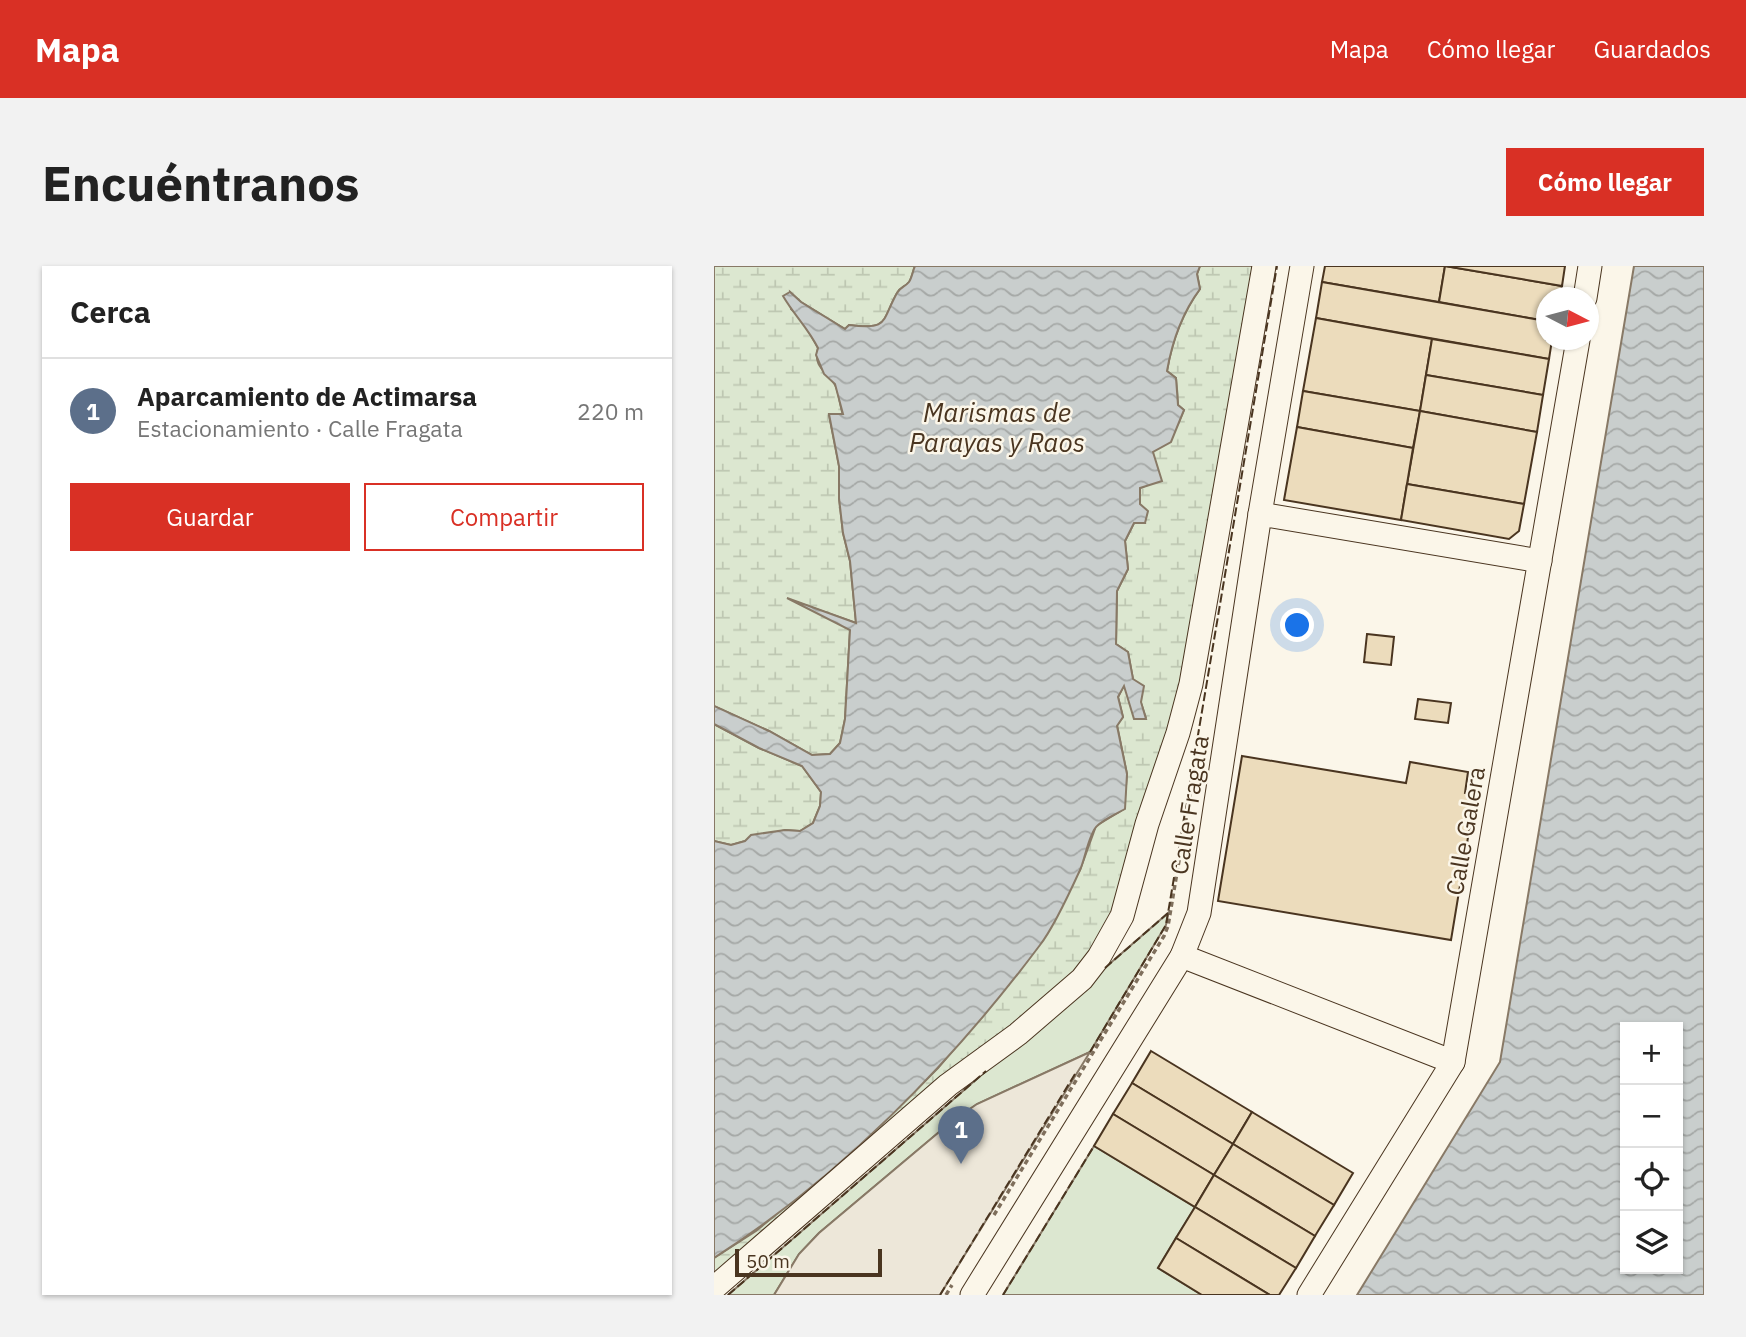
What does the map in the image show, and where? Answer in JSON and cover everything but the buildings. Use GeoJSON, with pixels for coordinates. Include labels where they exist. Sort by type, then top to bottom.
{"type":"FeatureCollection","features":[{"type":"Feature","properties":{"kind":"street"},"geometry":{"type":"LineString","coordinates":[[714,1288],[948,1085],[1018,1034],[1082,979],[1099,957],[1122,916],[1147,824],[1178,733],[1191,684],[1264,266]]}},
{"type":"Feature","properties":{"kind":"street","name":"Calle Fragata"},"geometry":{"type":"LineString","coordinates":[[972,1295],[1182,956],[1199,913],[1260,514],[1302,266]]}},
{"type":"Feature","properties":{"kind":"street"},"geometry":{"type":"LineString","coordinates":[[1587,287],[1590,266]]}},
{"type":"Feature","properties":{"kind":"street","name":"Calle Galera"},"geometry":{"type":"LineString","coordinates":[[1309,1295],[1453,1062],[1576,350]]}},
{"type":"Feature","properties":{"kind":"street"},"geometry":{"type":"LineString","coordinates":[[1260,514],[1540,561]]}},
{"type":"Feature","properties":{"kind":"street"},"geometry":{"type":"LineString","coordinates":[[1182,956],[1453,1062]]}},
{"type":"Feature","properties":{"kind":"green space"},"geometry":{"type":"Polygon","coordinates":[[[714,266],[915,266],[910,280],[898,291],[878,325],[849,325],[845,329],[801,302],[790,292],[791,309],[801,318],[818,348],[817,361],[836,387],[843,415],[829,415],[839,466],[839,498],[850,561],[856,623],[796,602],[850,629],[845,719],[840,743],[830,754],[812,755],[769,731],[714,706],[714,266]]]}},
{"type":"Feature","properties":{"kind":"green space"},"geometry":{"type":"Polygon","coordinates":[[[1200,266],[1259,266],[1179,712],[1127,885],[1095,954],[714,1282],[714,1258],[756,1231],[824,1175],[885,1121],[938,1068],[1000,995],[1080,870],[1096,826],[1124,809],[1127,774],[1117,725],[1123,717],[1118,697],[1124,685],[1146,718],[1133,679],[1128,652],[1116,644],[1117,591],[1128,569],[1125,541],[1134,523],[1145,523],[1140,504],[1140,488],[1152,483],[1153,452],[1178,424],[1184,410],[1178,405],[1176,378],[1167,371],[1179,328],[1200,289],[1197,274],[1200,266]]]}},
{"type":"Feature","properties":{"kind":"green space"},"geometry":{"type":"Polygon","coordinates":[[[714,724],[759,748],[802,766],[821,792],[820,806],[813,823],[800,831],[785,830],[731,845],[714,841],[714,724]]]}},
{"type":"Feature","properties":{"kind":"green space"},"geometry":{"type":"Polygon","coordinates":[[[1168,913],[1166,925],[1090,1052],[977,1104],[951,1122],[819,1233],[799,1254],[774,1295],[728,1295],[1168,913]]]}},
{"type":"Feature","properties":{"kind":"green space"},"geometry":{"type":"Polygon","coordinates":[[[1094,1146],[1195,1207],[1158,1268],[1202,1295],[1003,1295],[1094,1146]]]}},
{"type":"Feature","properties":{"kind":"shaded area"},"geometry":{"type":"Polygon","coordinates":[[[1090,1052],[940,1295],[774,1295],[799,1254],[819,1233],[951,1122],[977,1104],[1090,1052]]]}},
{"type":"Feature","properties":{"kind":"water","name":"Marismas de Parayas y Raos"},"geometry":{"type":"Polygon","coordinates":[[[915,266],[1200,266],[1197,274],[1200,289],[1179,328],[1167,371],[1176,378],[1178,405],[1184,410],[1171,442],[1153,452],[1162,481],[1140,488],[1140,504],[1148,511],[1145,523],[1134,523],[1125,541],[1128,569],[1117,591],[1116,644],[1128,652],[1133,679],[1144,686],[1141,702],[1146,719],[1134,719],[1124,686],[1118,697],[1123,717],[1117,726],[1127,774],[1125,809],[1094,829],[1080,870],[1056,919],[1006,989],[931,1075],[849,1155],[805,1192],[714,1258],[714,841],[731,845],[745,841],[751,835],[785,830],[800,831],[813,823],[820,806],[821,792],[802,766],[759,748],[714,724],[714,706],[769,731],[812,755],[830,754],[840,743],[845,719],[850,630],[787,598],[856,623],[850,561],[839,498],[839,466],[829,414],[843,414],[835,384],[824,374],[816,355],[818,348],[783,296],[790,292],[801,302],[845,329],[849,325],[878,325],[898,291],[910,280],[915,266]]]}},
{"type":"Feature","properties":{"kind":"water"},"geometry":{"type":"Polygon","coordinates":[[[1634,266],[1704,266],[1704,1295],[1357,1295],[1500,1062],[1634,266]]]}},
{"type":"Feature","properties":{"kind":"fence"},"geometry":{"type":"LineString","coordinates":[[1090,1052],[1166,925],[1277,266]]}},
{"type":"Feature","properties":{"kind":"fence"},"geometry":{"type":"LineString","coordinates":[[1105,968],[1168,913]]}},
{"type":"Feature","properties":{"kind":"fence"},"geometry":{"type":"LineString","coordinates":[[728,1295],[986,1071]]}},
{"type":"Feature","properties":{"kind":"fence"},"geometry":{"type":"LineString","coordinates":[[940,1295],[1075,1074]]}},
{"type":"Feature","properties":{"kind":"fence"},"geometry":{"type":"LineString","coordinates":[[1003,1295],[1094,1146]]}},
{"type":"Feature","properties":{"kind":"place","name":"Aparcamiento de Actimarsa"},"geometry":{"type":"Point","coordinates":[961,1164]}}]}
